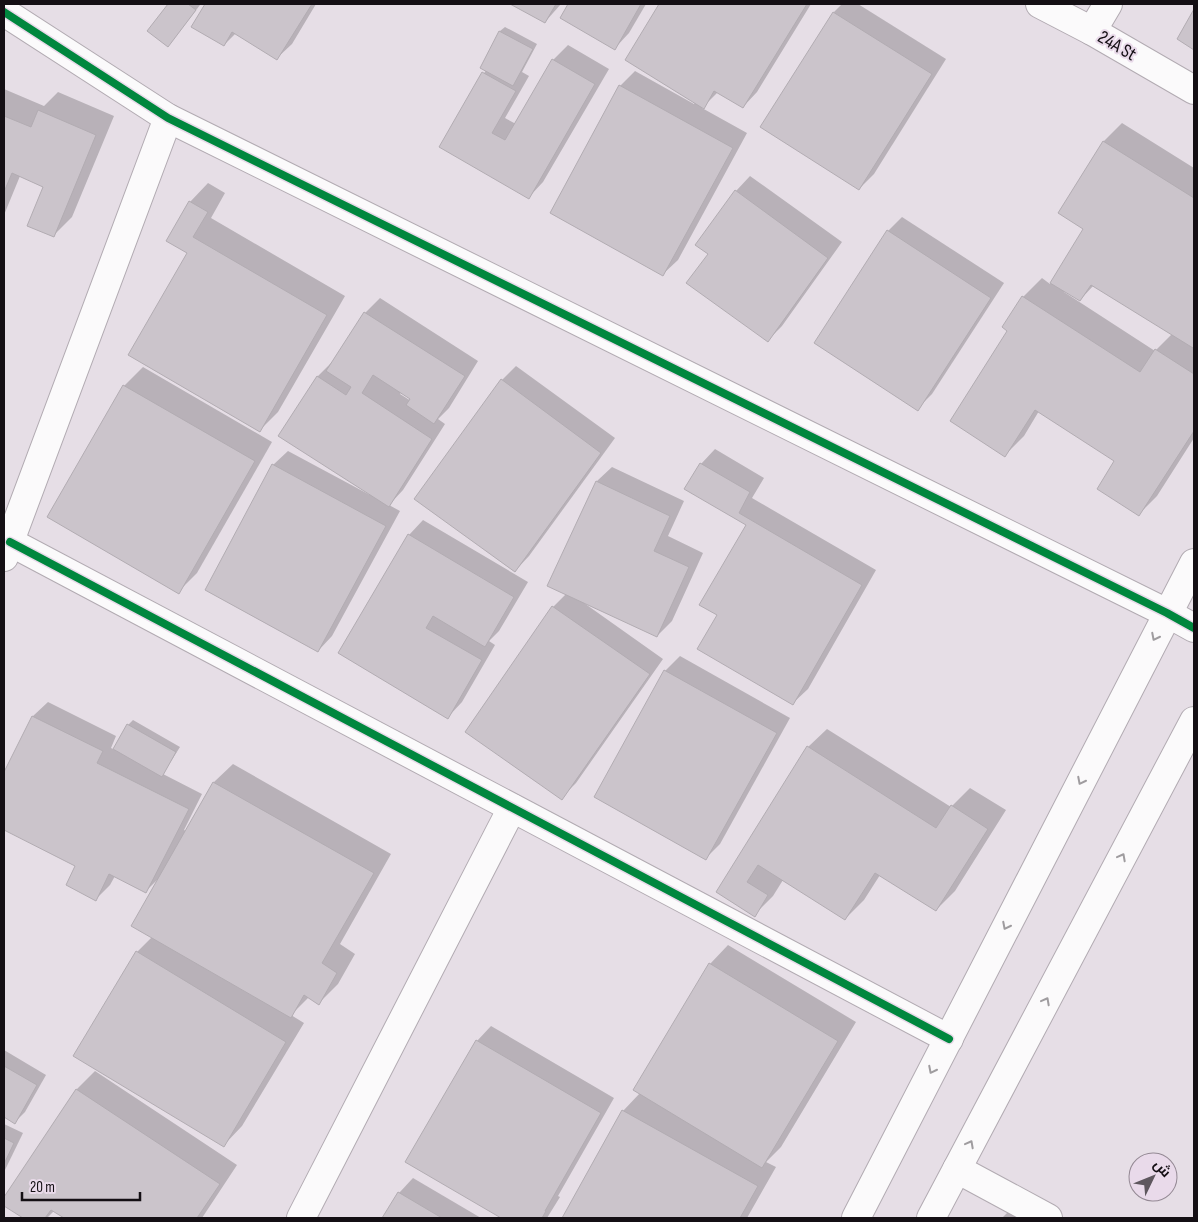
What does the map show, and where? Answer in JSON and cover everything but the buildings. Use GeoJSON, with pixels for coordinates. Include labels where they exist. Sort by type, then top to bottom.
{"type":"FeatureCollection","features":[{"type":"Feature","properties":{"kind":"street","name":"24A St"},"geometry":{"type":"LineString","coordinates":[[1040,4],[1092,31],[1194,90]]}},
{"type":"Feature","properties":{"kind":"street"},"geometry":{"type":"LineString","coordinates":[[1092,31],[1108,4]]}},
{"type":"Feature","properties":{"kind":"street"},"geometry":{"type":"LineString","coordinates":[[4,12],[168,118],[1194,628]]}},
{"type":"Feature","properties":{"kind":"street"},"geometry":{"type":"LineString","coordinates":[[168,118],[7,550],[512,808],[949,1039]]}},
{"type":"Feature","properties":{"kind":"street"},"geometry":{"type":"LineString","coordinates":[[856,1218],[1194,563]]}},
{"type":"Feature","properties":{"kind":"street"},"geometry":{"type":"LineString","coordinates":[[931,1218],[1194,721]]}},
{"type":"Feature","properties":{"kind":"street"},"geometry":{"type":"LineString","coordinates":[[301,1218],[512,808]]}},
{"type":"Feature","properties":{"kind":"street"},"geometry":{"type":"LineString","coordinates":[[957,1169],[1048,1218]]}},
{"type":"Feature","properties":{"kind":"cycle path"},"geometry":{"type":"LineString","coordinates":[[4,12],[168,118],[1194,628]]}},
{"type":"Feature","properties":{"kind":"cycle path"},"geometry":{"type":"LineString","coordinates":[[10,542],[949,1039]]}}]}
